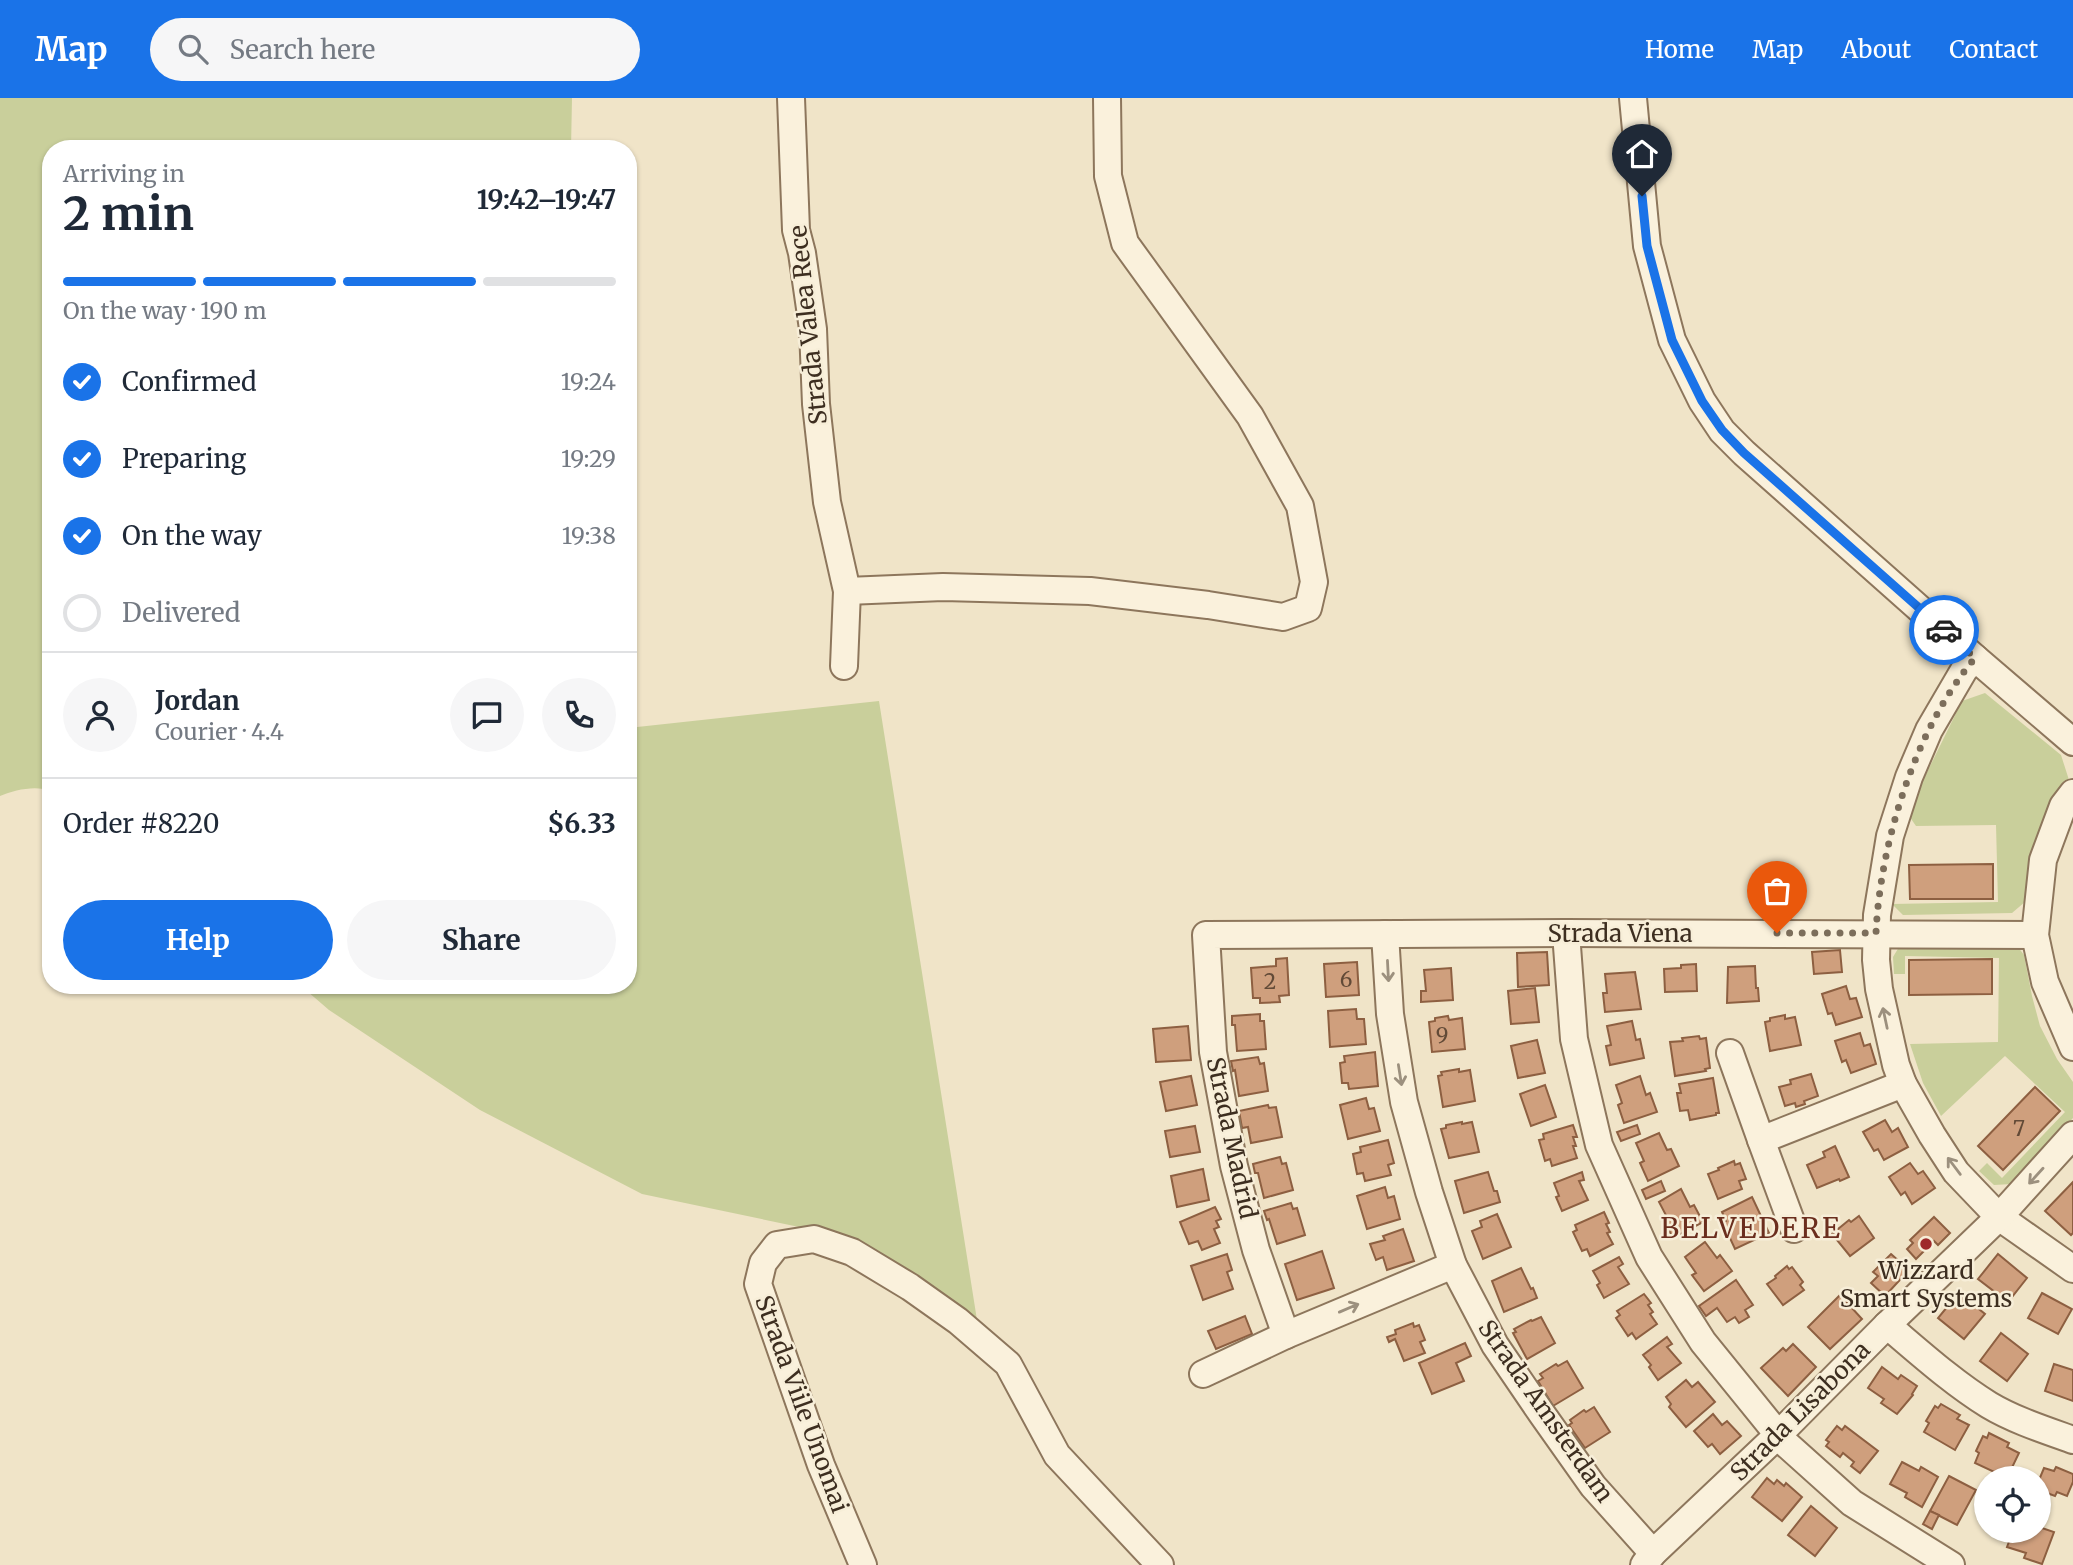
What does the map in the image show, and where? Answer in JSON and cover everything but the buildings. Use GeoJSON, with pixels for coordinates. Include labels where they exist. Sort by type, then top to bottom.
{"type":"FeatureCollection","features":[{"type":"Feature","properties":{"kind":"street","name":"Strada Valea Rece"},"geometry":{"type":"LineString","coordinates":[[791,98],[796,230],[813,329],[816,404],[827,502],[847,591],[844,666]]}},
{"type":"Feature","properties":{"kind":"street"},"geometry":{"type":"LineString","coordinates":[[847,591],[955,587],[1090,591],[1283,617],[1308,608],[1314,582],[1300,506],[1250,416],[1125,243],[1108,176],[1107,98]]}},
{"type":"Feature","properties":{"kind":"street"},"geometry":{"type":"LineString","coordinates":[[1633,98],[1647,246],[1672,340],[1702,401],[1722,430],[1744,453],[2073,742]]}},
{"type":"Feature","properties":{"kind":"street"},"geometry":{"type":"LineString","coordinates":[[1975,658],[1964,670],[1928,730],[1890,836],[1877,915],[1876,960],[1879,989],[1895,1065],[1903,1084],[1956,1171],[1998,1217],[2073,1269]]}},
{"type":"Feature","properties":{"kind":"street"},"geometry":{"type":"LineString","coordinates":[[2073,793],[2063,806],[2043,860],[2035,935],[2045,982],[2073,1047]]}},
{"type":"Feature","properties":{"kind":"street"},"geometry":{"type":"LineString","coordinates":[[1566,933],[1574,1039],[1599,1144],[1649,1257],[1703,1342],[1778,1435],[1852,1503],[1951,1565]]}},
{"type":"Feature","properties":{"kind":"street","name":"Strada Amsterdam"},"geometry":{"type":"LineString","coordinates":[[1385,934],[1390,1014],[1404,1102],[1453,1265],[1495,1345],[1593,1486],[1649,1559]]}},
{"type":"Feature","properties":{"kind":"street","name":"Strada Viena"},"geometry":{"type":"LineString","coordinates":[[1206,935],[2035,935]]}},
{"type":"Feature","properties":{"kind":"street","name":"Strada Madrid"},"geometry":{"type":"LineString","coordinates":[[1206,935],[1213,1052],[1234,1166],[1256,1250],[1286,1335]]}},
{"type":"Feature","properties":{"kind":"street"},"geometry":{"type":"LineString","coordinates":[[1730,1053],[1794,1229]]}},
{"type":"Feature","properties":{"kind":"street"},"geometry":{"type":"LineString","coordinates":[[1760,1140],[1903,1084]]}},
{"type":"Feature","properties":{"kind":"street","name":"Strada Lisabona"},"geometry":{"type":"LineString","coordinates":[[1649,1559],[1998,1217],[2073,1135]]}},
{"type":"Feature","properties":{"kind":"street","name":"Strada Viile Unomai"},"geometry":{"type":"LineString","coordinates":[[863,1565],[821,1465],[758,1284],[762,1263],[777,1245],[814,1239],[852,1252],[910,1287],[958,1321],[1009,1364],[1057,1455],[1160,1565]]}},
{"type":"Feature","properties":{"kind":"street"},"geometry":{"type":"LineString","coordinates":[[1203,1374],[1286,1335],[1453,1265]]}},
{"type":"Feature","properties":{"kind":"street"},"geometry":{"type":"LineString","coordinates":[[1887,1325],[1944,1373],[1989,1405],[2036,1427],[2073,1440]]}},
{"type":"Feature","properties":{"kind":"green space"},"geometry":{"type":"Polygon","coordinates":[[[0,98],[572,98],[571,140],[42,140],[42,789],[25,789],[0,796],[0,98]]]}},
{"type":"Feature","properties":{"kind":"green space"},"geometry":{"type":"Polygon","coordinates":[[[1985,693],[2061,755],[2069,780],[2039,844],[2026,901],[2012,913],[1903,915],[1892,904],[1998,902],[1996,825],[1916,826],[1907,813],[1962,701],[1985,693]]]}},
{"type":"Feature","properties":{"kind":"green space"},"geometry":{"type":"Polygon","coordinates":[[[879,701],[977,1320],[847,1237],[642,1194],[480,1110],[329,1010],[310,994],[637,994],[637,727],[879,701]]]}},
{"type":"Feature","properties":{"kind":"green space"},"geometry":{"type":"Polygon","coordinates":[[[1899,947],[2018,947],[2024,955],[2040,1026],[2057,1059],[2073,1082],[2073,1118],[2012,1184],[1994,1185],[1979,1171],[1987,1163],[2002,1178],[2065,1112],[2005,1056],[1941,1116],[1923,1083],[1910,1044],[1998,1042],[1999,958],[1905,956],[1905,974],[1894,974],[1893,957],[1899,947]]]}},
{"type":"Feature","properties":{"kind":"way so far"},"geometry":{"type":"LineString","coordinates":[[1777,933],[1876,933],[1890,836],[1909,777],[1928,730],[1964,670],[1975,658],[1944,630]]}},
{"type":"Feature","properties":{"kind":"place","name":"Wizzard Smart Systems"},"geometry":{"type":"Point","coordinates":[1926,1244]}},
{"type":"Feature","properties":{"kind":"district","name":"BELVEDERE"},"geometry":{"type":"Point","coordinates":[1751,1228]}},
{"type":"Feature","properties":{"kind":"route"},"geometry":{"type":"LineString","coordinates":[[1642,196],[1647,246],[1672,340],[1712,416],[1744,453],[1944,630]]}}]}
